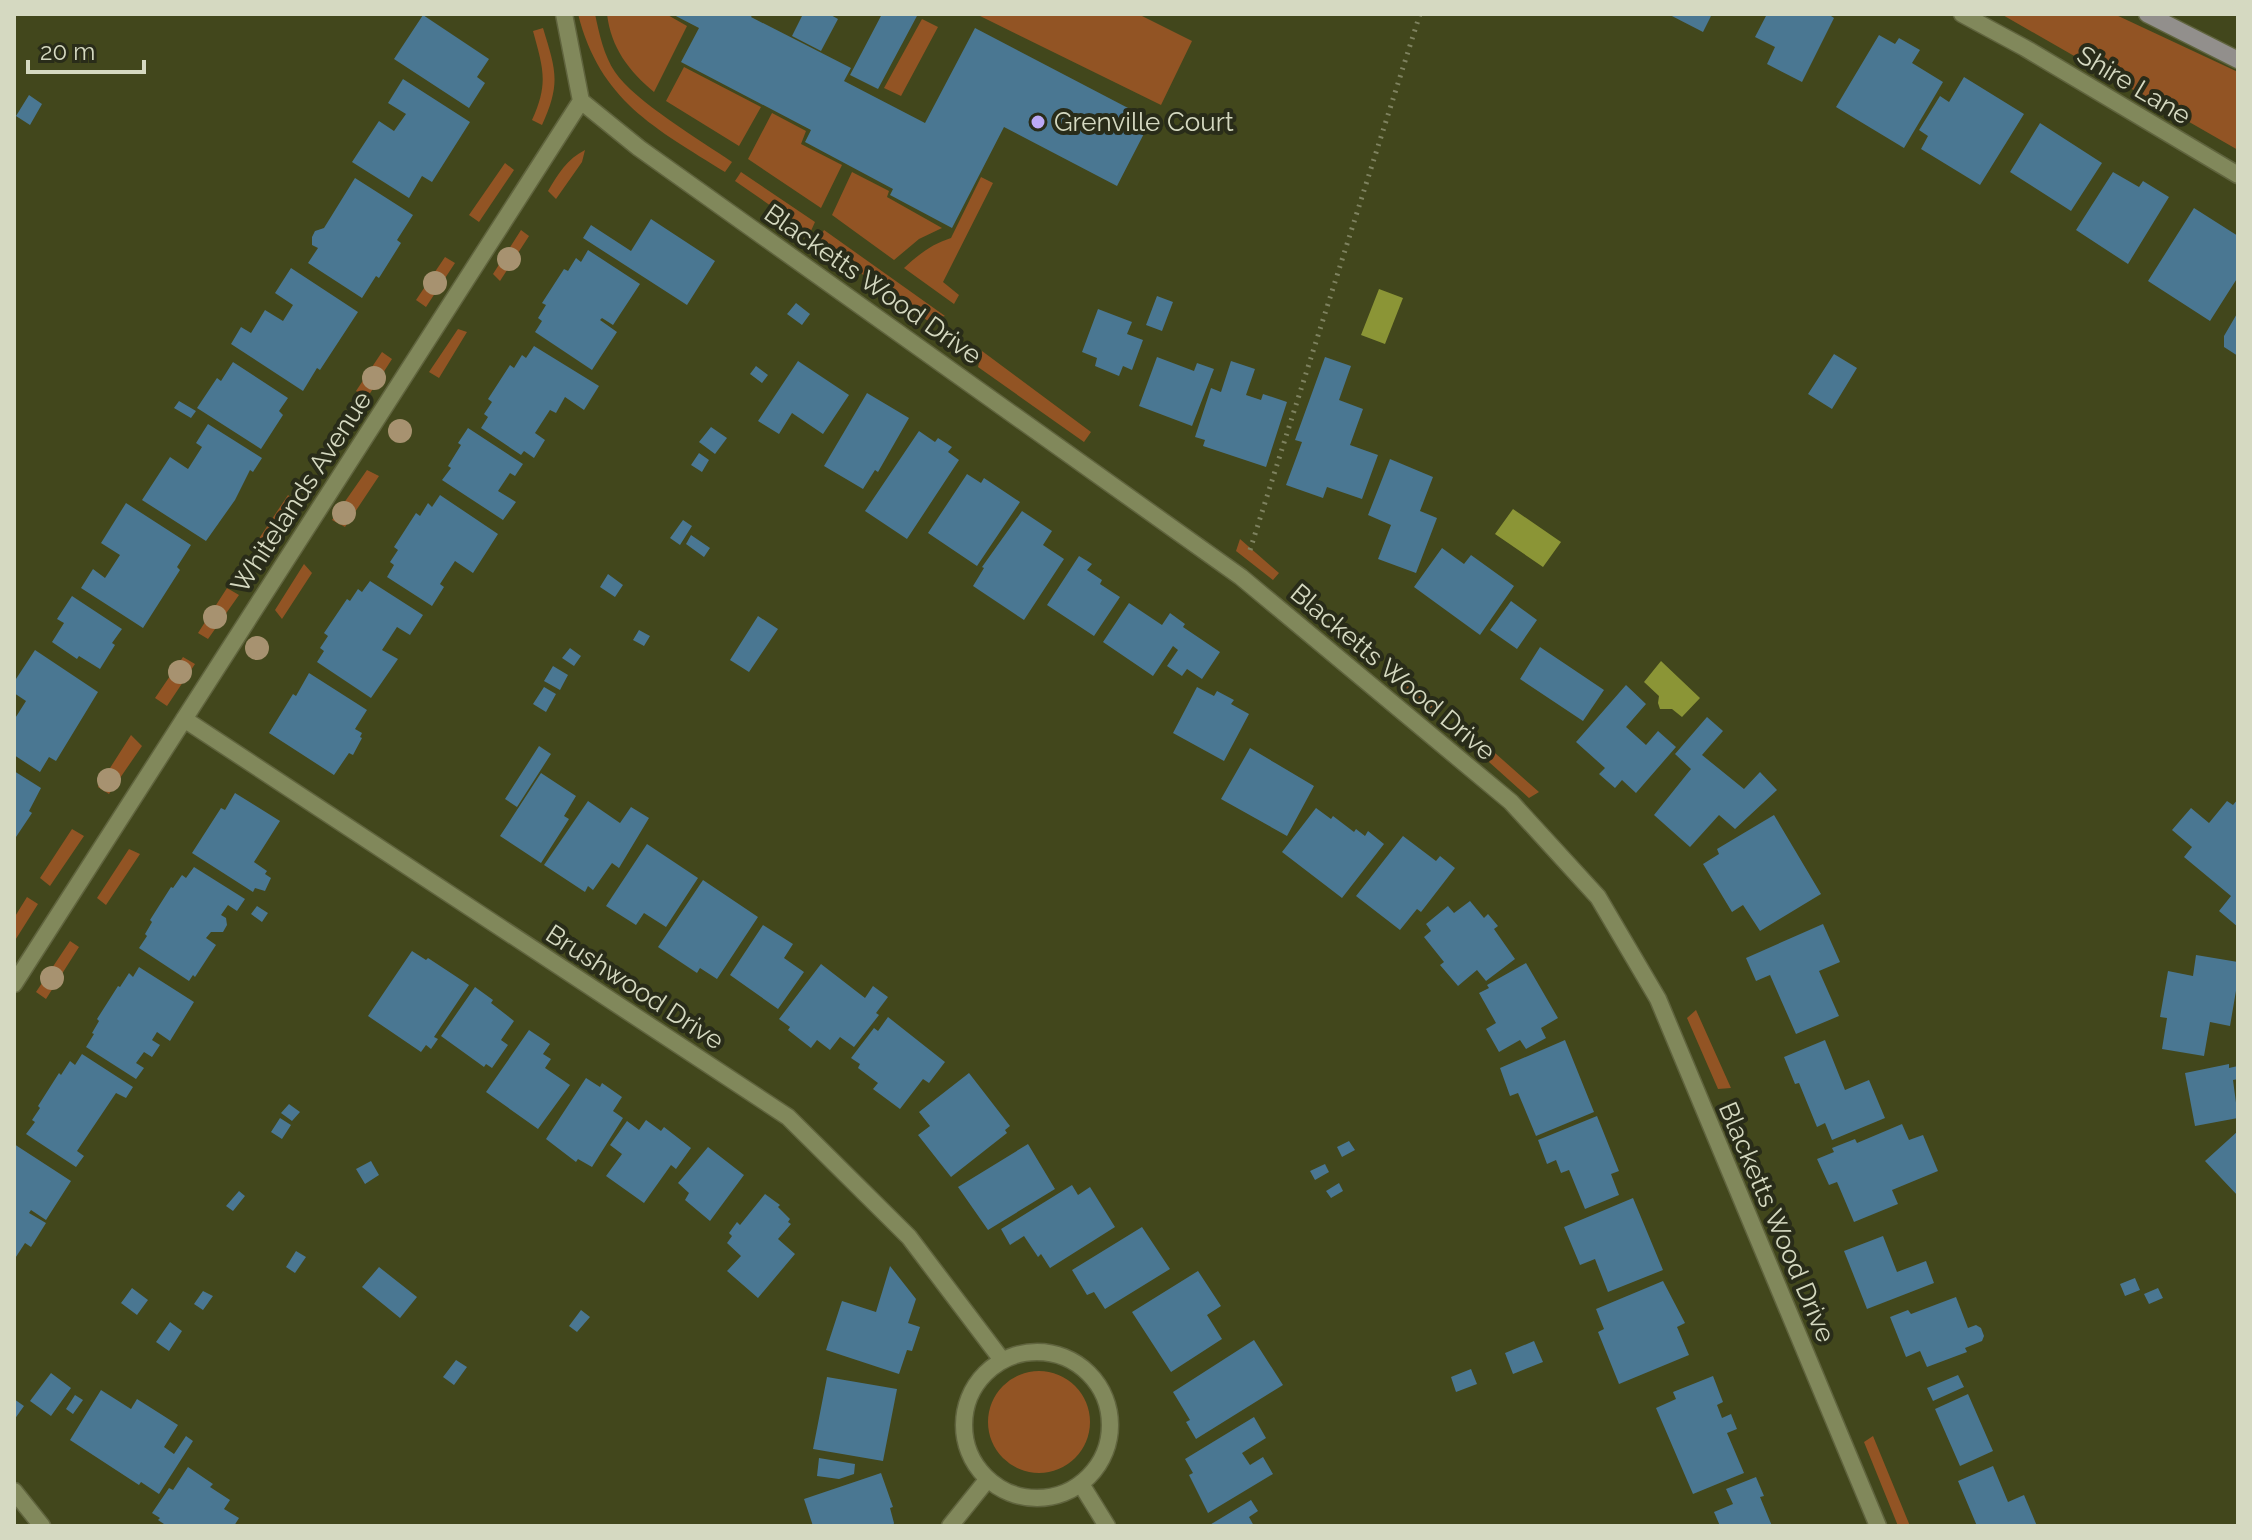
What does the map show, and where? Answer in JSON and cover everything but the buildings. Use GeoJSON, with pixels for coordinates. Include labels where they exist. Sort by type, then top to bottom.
{"type":"FeatureCollection","features":[{"type":"Feature","properties":{"kind":"street"},"geometry":{"type":"LineString","coordinates":[[564,14],[581,101]]}},
{"type":"Feature","properties":{"kind":"street","name":"Shire Lane"},"geometry":{"type":"LineString","coordinates":[[1962,14],[2238,175]]}},
{"type":"Feature","properties":{"kind":"street"},"geometry":{"type":"LineString","coordinates":[[2147,14],[2238,60]]}},
{"type":"Feature","properties":{"kind":"street","name":"Blacketts Wood Drive"},"geometry":{"type":"LineString","coordinates":[[581,101],[639,148],[1241,577],[1511,802],[1598,897],[1658,999],[1878,1526]]}},
{"type":"Feature","properties":{"kind":"street","name":"Whitelands Avenue"},"geometry":{"type":"LineString","coordinates":[[14,984],[581,101]]}},
{"type":"Feature","properties":{"kind":"street","name":"Brushwood Drive"},"geometry":{"type":"LineString","coordinates":[[184,719],[788,1117],[909,1237],[1002,1360]]}},
{"type":"Feature","properties":{"kind":"street"},"geometry":{"type":"LineString","coordinates":[[1025,1352],[1050,1352],[1073,1360],[1092,1375],[1105,1395],[1110,1419],[1109,1443],[1098,1466],[1081,1484],[1063,1494],[1042,1498],[1021,1496],[987,1480],[972,1457],[965,1436],[965,1413],[972,1392],[984,1374],[1002,1360],[1025,1352]]}},
{"type":"Feature","properties":{"kind":"street"},"geometry":{"type":"LineString","coordinates":[[950,1526],[987,1480]]}},
{"type":"Feature","properties":{"kind":"street"},"geometry":{"type":"LineString","coordinates":[[1081,1484],[1107,1526]]}},
{"type":"Feature","properties":{"kind":"street"},"geometry":{"type":"LineString","coordinates":[[14,1491],[42,1526]]}},
{"type":"Feature","properties":{"kind":"path"},"geometry":{"type":"LineString","coordinates":[[1241,577],[1420,14]]}},
{"type":"Feature","properties":{"kind":"shaded area"},"geometry":{"type":"Polygon","coordinates":[[[578,14],[595,14],[608,59],[624,83],[652,108],[732,162],[725,172],[654,126],[616,91],[600,69],[578,14]]]}},
{"type":"Feature","properties":{"kind":"shaded area"},"geometry":{"type":"Polygon","coordinates":[[[607,14],[666,14],[687,26],[654,92],[623,58],[613,38],[607,14]]]}},
{"type":"Feature","properties":{"kind":"shaded area"},"geometry":{"type":"Polygon","coordinates":[[[976,14],[1138,14],[1192,41],[1161,105],[976,14]]]}},
{"type":"Feature","properties":{"kind":"shaded area"},"geometry":{"type":"Polygon","coordinates":[[[2001,14],[2114,14],[2238,72],[2238,150],[2001,14]]]}},
{"type":"Feature","properties":{"kind":"shaded area"},"geometry":{"type":"Polygon","coordinates":[[[922,19],[938,27],[901,96],[884,88],[922,19]]]}},
{"type":"Feature","properties":{"kind":"shaded area"},"geometry":{"type":"Polygon","coordinates":[[[543,28],[551,55],[554,87],[542,125],[532,120],[541,96],[543,76],[533,31],[543,28]]]}},
{"type":"Feature","properties":{"kind":"shaded area"},"geometry":{"type":"Polygon","coordinates":[[[684,67],[761,107],[739,146],[666,101],[684,67]]]}},
{"type":"Feature","properties":{"kind":"shaded area"},"geometry":{"type":"Polygon","coordinates":[[[772,113],[806,131],[801,144],[842,165],[821,208],[748,159],[772,113]]]}},
{"type":"Feature","properties":{"kind":"shaded area"},"geometry":{"type":"Polygon","coordinates":[[[585,150],[582,162],[556,199],[548,191],[568,162],[585,150]]]}},
{"type":"Feature","properties":{"kind":"shaded area"},"geometry":{"type":"Polygon","coordinates":[[[505,163],[514,170],[479,222],[469,215],[505,163]]]}},
{"type":"Feature","properties":{"kind":"shaded area"},"geometry":{"type":"Polygon","coordinates":[[[741,172],[815,222],[810,233],[735,181],[741,172]]]}},
{"type":"Feature","properties":{"kind":"shaded area"},"geometry":{"type":"Polygon","coordinates":[[[852,172],[889,191],[887,197],[942,228],[919,239],[894,260],[832,215],[852,172]]]}},
{"type":"Feature","properties":{"kind":"shaded area"},"geometry":{"type":"Polygon","coordinates":[[[981,177],[993,183],[943,282],[959,295],[954,304],[904,268],[926,250],[951,238],[981,177]]]}},
{"type":"Feature","properties":{"kind":"shaded area"},"geometry":{"type":"Polygon","coordinates":[[[521,230],[529,236],[500,281],[493,274],[521,230]]]}},
{"type":"Feature","properties":{"kind":"shaded area"},"geometry":{"type":"Polygon","coordinates":[[[824,230],[945,316],[928,321],[817,242],[824,230]]]}},
{"type":"Feature","properties":{"kind":"shaded area"},"geometry":{"type":"Polygon","coordinates":[[[445,257],[455,263],[426,307],[416,300],[445,257]]]}},
{"type":"Feature","properties":{"kind":"shaded area"},"geometry":{"type":"Polygon","coordinates":[[[1379,289],[1403,298],[1385,344],[1361,335],[1379,289]]]}},
{"type":"Feature","properties":{"kind":"shaded area"},"geometry":{"type":"Polygon","coordinates":[[[458,329],[467,332],[439,378],[429,372],[458,329]]]}},
{"type":"Feature","properties":{"kind":"shaded area"},"geometry":{"type":"Polygon","coordinates":[[[982,351],[1091,432],[1084,442],[978,367],[982,351]]]}},
{"type":"Feature","properties":{"kind":"shaded area"},"geometry":{"type":"Polygon","coordinates":[[[382,352],[392,359],[367,398],[356,391],[382,352]]]}},
{"type":"Feature","properties":{"kind":"shaded area"},"geometry":{"type":"Polygon","coordinates":[[[367,470],[379,476],[345,527],[332,520],[367,470]]]}},
{"type":"Feature","properties":{"kind":"shaded area"},"geometry":{"type":"Polygon","coordinates":[[[288,495],[297,503],[270,544],[264,548],[256,543],[288,495]]]}},
{"type":"Feature","properties":{"kind":"shaded area"},"geometry":{"type":"Polygon","coordinates":[[[1513,509],[1561,542],[1543,567],[1495,534],[1513,509]]]}},
{"type":"Feature","properties":{"kind":"shaded area"},"geometry":{"type":"Polygon","coordinates":[[[1240,539],[1279,573],[1273,580],[1236,551],[1240,539]]]}},
{"type":"Feature","properties":{"kind":"shaded area"},"geometry":{"type":"Polygon","coordinates":[[[304,564],[312,573],[282,619],[275,610],[304,564]]]}},
{"type":"Feature","properties":{"kind":"shaded area"},"geometry":{"type":"Polygon","coordinates":[[[227,588],[239,595],[208,639],[198,633],[227,588]]]}},
{"type":"Feature","properties":{"kind":"shaded area"},"geometry":{"type":"Polygon","coordinates":[[[183,657],[195,664],[167,706],[155,698],[183,657]]]}},
{"type":"Feature","properties":{"kind":"shaded area"},"geometry":{"type":"Polygon","coordinates":[[[1661,661],[1700,698],[1682,717],[1672,709],[1660,709],[1659,696],[1644,682],[1661,661]]]}},
{"type":"Feature","properties":{"kind":"shaded area"},"geometry":{"type":"Polygon","coordinates":[[[1395,666],[1444,708],[1431,713],[1388,676],[1395,666]]]}},
{"type":"Feature","properties":{"kind":"shaded area"},"geometry":{"type":"Polygon","coordinates":[[[131,735],[142,746],[109,794],[98,787],[131,735]]]}},
{"type":"Feature","properties":{"kind":"shaded area"},"geometry":{"type":"Polygon","coordinates":[[[1495,753],[1539,792],[1529,798],[1489,762],[1495,753]]]}},
{"type":"Feature","properties":{"kind":"shaded area"},"geometry":{"type":"Polygon","coordinates":[[[72,829],[84,836],[50,886],[40,878],[72,829]]]}},
{"type":"Feature","properties":{"kind":"shaded area"},"geometry":{"type":"Polygon","coordinates":[[[129,849],[140,854],[106,905],[97,898],[129,849]]]}},
{"type":"Feature","properties":{"kind":"shaded area"},"geometry":{"type":"Polygon","coordinates":[[[27,897],[38,904],[14,942],[14,918],[27,897]]]}},
{"type":"Feature","properties":{"kind":"shaded area"},"geometry":{"type":"Polygon","coordinates":[[[70,941],[79,947],[46,999],[36,992],[70,941]]]}},
{"type":"Feature","properties":{"kind":"shaded area"},"geometry":{"type":"Polygon","coordinates":[[[1696,1010],[1731,1088],[1718,1089],[1687,1018],[1696,1010]]]}},
{"type":"Feature","properties":{"kind":"shaded area"},"geometry":{"type":"Polygon","coordinates":[[[1039,1371],[1058,1375],[1075,1386],[1086,1403],[1090,1422],[1086,1441],[1075,1458],[1058,1469],[1039,1473],[1020,1469],[1003,1458],[992,1441],[988,1422],[992,1403],[1003,1386],[1020,1375],[1039,1371]]]}},
{"type":"Feature","properties":{"kind":"shaded area"},"geometry":{"type":"Polygon","coordinates":[[[1873,1436],[1910,1526],[1898,1526],[1864,1442],[1873,1436]]]}},
{"type":"Feature","properties":{"kind":"place","name":"Grenville Court"},"geometry":{"type":"Point","coordinates":[1038,122]}}]}
